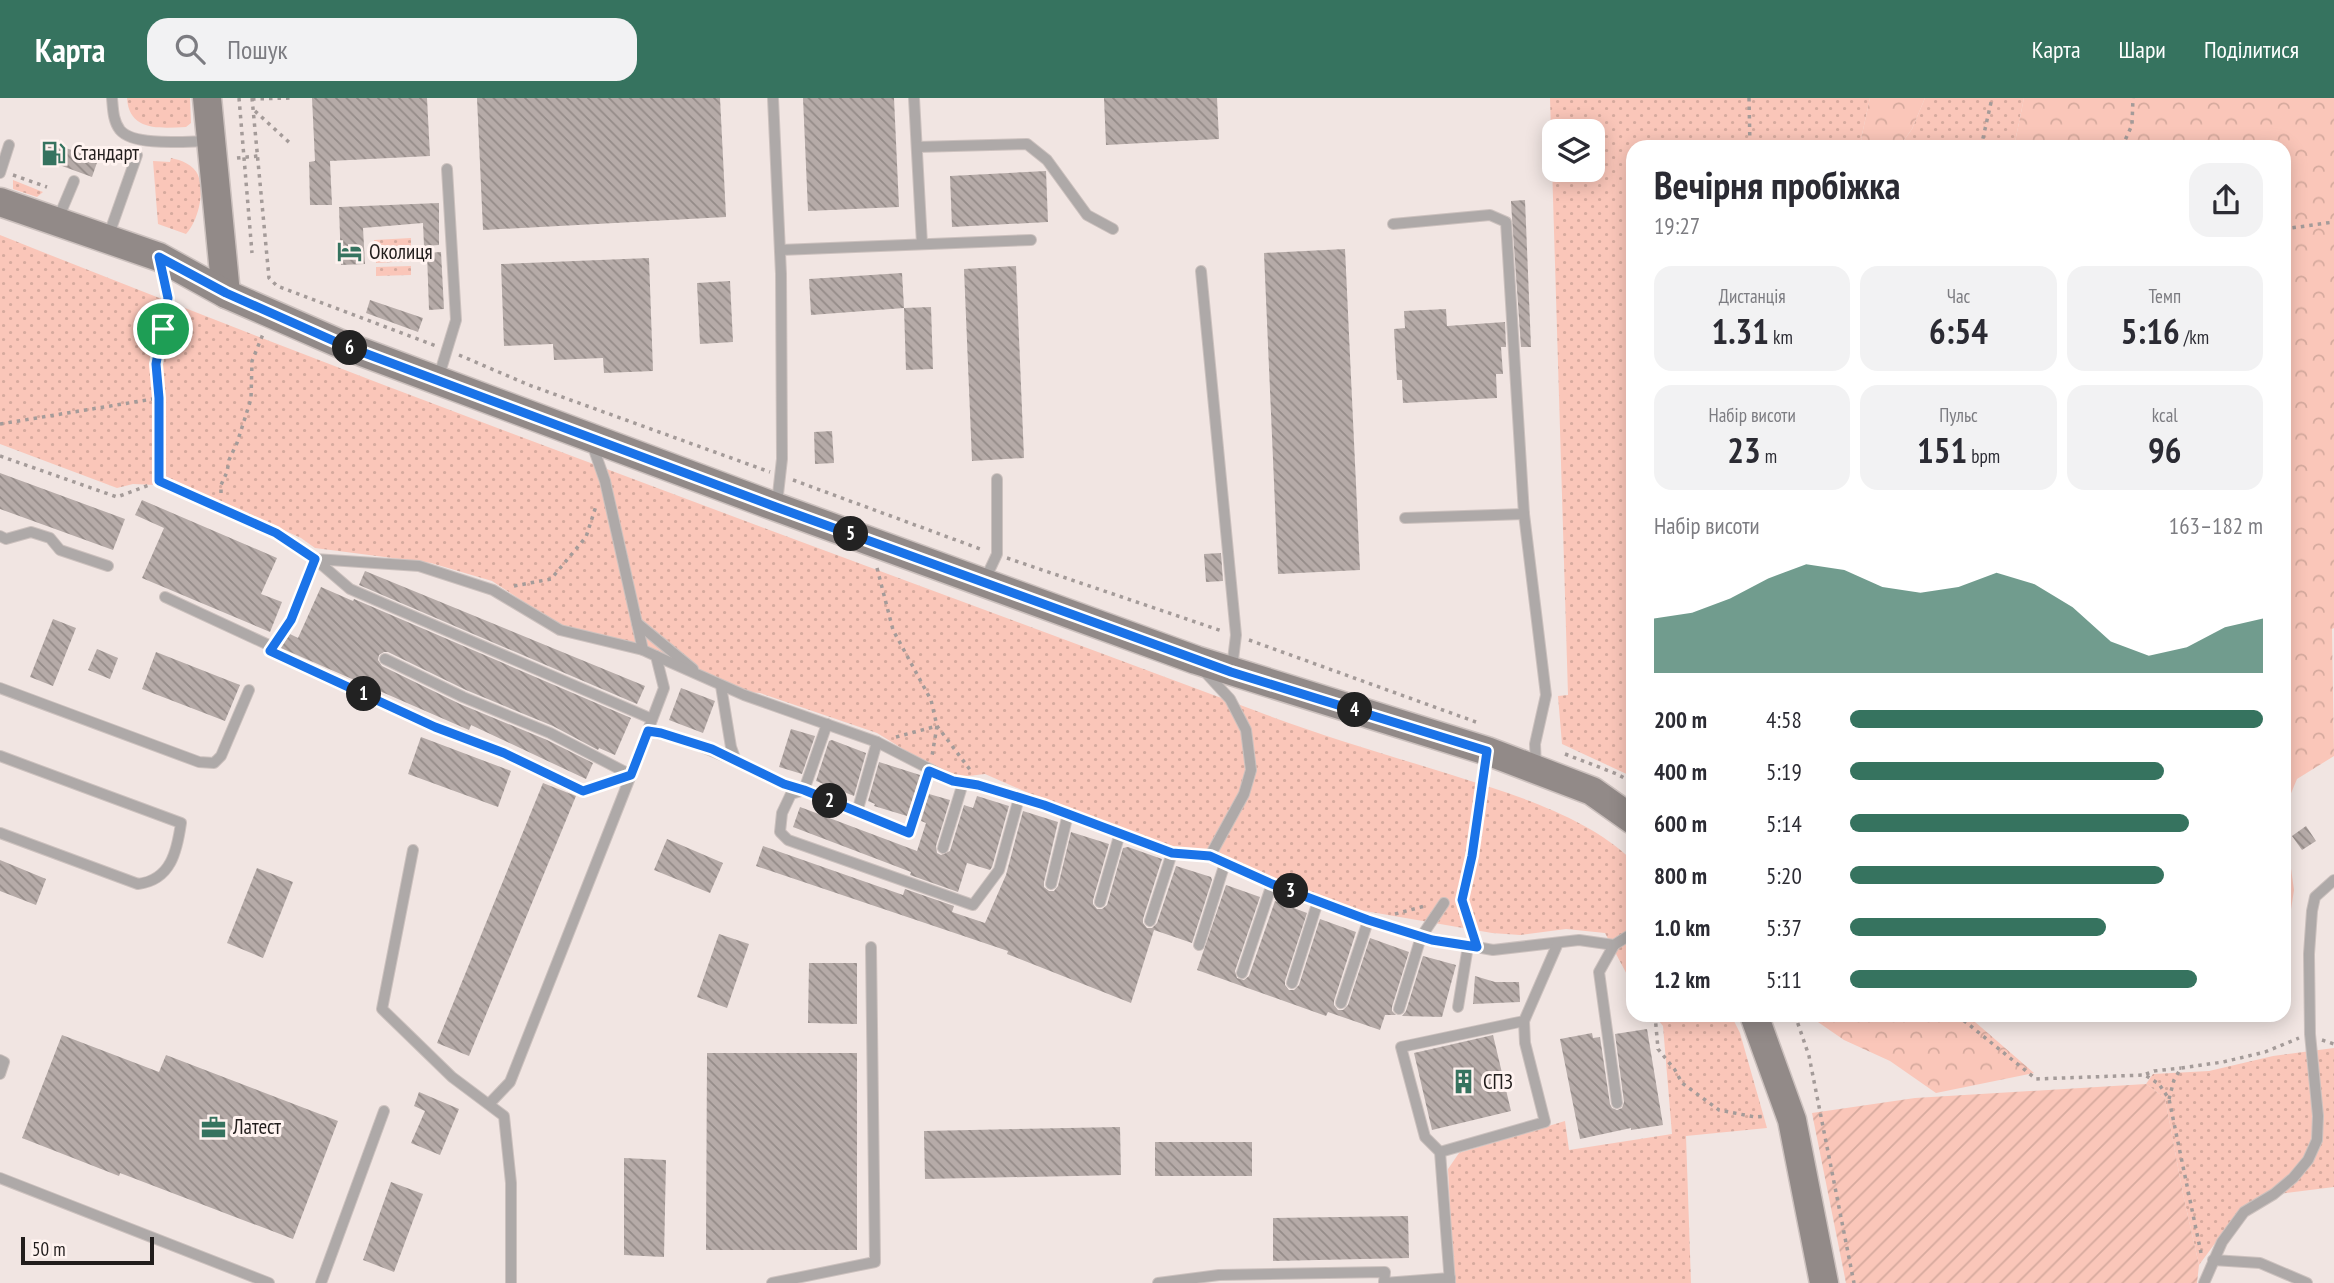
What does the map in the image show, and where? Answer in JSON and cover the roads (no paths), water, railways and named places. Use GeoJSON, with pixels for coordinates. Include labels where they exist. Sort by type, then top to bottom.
{"type":"FeatureCollection","features":[{"type":"Feature","properties":{"kind":"street"},"geometry":{"type":"LineString","coordinates":[[207,98],[226,293]]}},
{"type":"Feature","properties":{"kind":"street"},"geometry":{"type":"LineString","coordinates":[[0,202],[159,257],[253,306],[343,345],[1196,660],[1231,672],[1485,738],[1536,757],[1626,815]]}},
{"type":"Feature","properties":{"kind":"street"},"geometry":{"type":"LineString","coordinates":[[1757,1022],[1791,1113],[1824,1283]]}},
{"type":"Feature","properties":{"kind":"lane"},"geometry":{"type":"LineString","coordinates":[[112,98],[113,117],[127,136],[162,142],[210,141]]}},
{"type":"Feature","properties":{"kind":"lane"},"geometry":{"type":"LineString","coordinates":[[773,98],[780,250],[781,476],[776,507]]}},
{"type":"Feature","properties":{"kind":"lane"},"geometry":{"type":"LineString","coordinates":[[914,98],[922,244]]}},
{"type":"Feature","properties":{"kind":"lane"},"geometry":{"type":"LineString","coordinates":[[916,147],[1027,144],[1047,160],[1087,215],[1113,229]]}},
{"type":"Feature","properties":{"kind":"lane"},"geometry":{"type":"LineString","coordinates":[[0,172],[9,145]]}},
{"type":"Feature","properties":{"kind":"lane"},"geometry":{"type":"LineString","coordinates":[[107,239],[137,155]]}},
{"type":"Feature","properties":{"kind":"lane"},"geometry":{"type":"LineString","coordinates":[[438,380],[456,320],[447,169]]}},
{"type":"Feature","properties":{"kind":"lane"},"geometry":{"type":"LineString","coordinates":[[57,222],[74,181]]}},
{"type":"Feature","properties":{"kind":"lane"},"geometry":{"type":"LineString","coordinates":[[1393,224],[1490,215],[1506,222],[1524,514],[1546,695],[1536,757]]}},
{"type":"Feature","properties":{"kind":"lane"},"geometry":{"type":"LineString","coordinates":[[780,250],[1031,240]]}},
{"type":"Feature","properties":{"kind":"lane"},"geometry":{"type":"LineString","coordinates":[[1201,271],[1236,635],[1231,672]]}},
{"type":"Feature","properties":{"kind":"lane"},"geometry":{"type":"LineString","coordinates":[[590,436],[605,481],[643,650]]}},
{"type":"Feature","properties":{"kind":"lane"},"geometry":{"type":"LineString","coordinates":[[984,582],[997,554],[997,479]]}},
{"type":"Feature","properties":{"kind":"lane"},"geometry":{"type":"LineString","coordinates":[[159,481],[276,533],[315,559],[350,589],[652,719]]}},
{"type":"Feature","properties":{"kind":"lane"},"geometry":{"type":"LineString","coordinates":[[1405,518],[1524,514]]}},
{"type":"Feature","properties":{"kind":"lane"},"geometry":{"type":"LineString","coordinates":[[0,536],[6,538],[31,532],[50,538],[60,550],[108,566]]}},
{"type":"Feature","properties":{"kind":"lane"},"geometry":{"type":"LineString","coordinates":[[315,559],[419,566],[493,590],[560,630],[643,650],[721,686],[877,742],[953,781],[978,785],[1020,798],[1172,853],[1210,856],[1272,884],[1421,937],[1493,950],[1580,940],[1614,945]]}},
{"type":"Feature","properties":{"kind":"lane"},"geometry":{"type":"LineString","coordinates":[[315,559],[291,620],[270,651],[435,727],[504,753],[583,791],[631,775]]}},
{"type":"Feature","properties":{"kind":"lane"},"geometry":{"type":"LineString","coordinates":[[165,597],[273,646]]}},
{"type":"Feature","properties":{"kind":"lane"},"geometry":{"type":"LineString","coordinates":[[636,623],[704,678]]}},
{"type":"Feature","properties":{"kind":"lane"},"geometry":{"type":"LineString","coordinates":[[489,1104],[510,1083],[648,731],[664,688],[656,656]]}},
{"type":"Feature","properties":{"kind":"lane"},"geometry":{"type":"LineString","coordinates":[[385,659],[550,733],[631,775]]}},
{"type":"Feature","properties":{"kind":"lane"},"geometry":{"type":"LineString","coordinates":[[1196,660],[1230,699],[1246,730],[1251,770],[1244,794],[1210,856]]}},
{"type":"Feature","properties":{"kind":"lane"},"geometry":{"type":"LineString","coordinates":[[721,686],[731,747],[736,761]]}},
{"type":"Feature","properties":{"kind":"lane"},"geometry":{"type":"LineString","coordinates":[[0,688],[199,762],[214,763],[221,756],[248,690]]}},
{"type":"Feature","properties":{"kind":"lane"},"geometry":{"type":"LineString","coordinates":[[804,790],[827,724]]}},
{"type":"Feature","properties":{"kind":"lane"},"geometry":{"type":"LineString","coordinates":[[648,731],[700,745],[784,784],[909,833],[929,771]]}},
{"type":"Feature","properties":{"kind":"lane"},"geometry":{"type":"LineString","coordinates":[[1458,1007],[1472,947],[1462,900],[1472,856],[1485,738]]}},
{"type":"Feature","properties":{"kind":"lane"},"geometry":{"type":"LineString","coordinates":[[857,812],[877,742]]}},
{"type":"Feature","properties":{"kind":"lane"},"geometry":{"type":"LineString","coordinates":[[0,756],[181,822],[177,845],[167,868],[150,883],[138,884],[0,833]]}},
{"type":"Feature","properties":{"kind":"lane"},"geometry":{"type":"LineString","coordinates":[[943,848],[963,783]]}},
{"type":"Feature","properties":{"kind":"lane"},"geometry":{"type":"LineString","coordinates":[[804,790],[791,794],[782,813],[780,832],[788,840],[973,905],[999,870],[1020,798]]}},
{"type":"Feature","properties":{"kind":"lane"},"geometry":{"type":"LineString","coordinates":[[1051,884],[1068,814]]}},
{"type":"Feature","properties":{"kind":"lane"},"geometry":{"type":"LineString","coordinates":[[1100,902],[1120,833]]}},
{"type":"Feature","properties":{"kind":"lane"},"geometry":{"type":"LineString","coordinates":[[413,850],[382,1009],[452,1077],[504,1116],[511,1183],[511,1283]]}},
{"type":"Feature","properties":{"kind":"lane"},"geometry":{"type":"LineString","coordinates":[[1150,921],[1172,853]]}},
{"type":"Feature","properties":{"kind":"lane"},"geometry":{"type":"LineString","coordinates":[[1199,945],[1225,863]]}},
{"type":"Feature","properties":{"kind":"lane"},"geometry":{"type":"LineString","coordinates":[[2205,1281],[2222,1242],[2244,1213],[2274,1195],[2293,1178],[2308,1160],[2317,1140],[2318,1116],[2309,1034],[2309,954],[2315,897],[2334,880]]}},
{"type":"Feature","properties":{"kind":"lane"},"geometry":{"type":"LineString","coordinates":[[1242,973],[1272,884]]}},
{"type":"Feature","properties":{"kind":"lane"},"geometry":{"type":"LineString","coordinates":[[1292,983],[1318,901]]}},
{"type":"Feature","properties":{"kind":"lane"},"geometry":{"type":"LineString","coordinates":[[1399,1009],[1421,937],[1444,903]]}},
{"type":"Feature","properties":{"kind":"lane"},"geometry":{"type":"LineString","coordinates":[[1341,1003],[1368,920]]}},
{"type":"Feature","properties":{"kind":"lane"},"geometry":{"type":"LineString","coordinates":[[1617,1102],[1600,972],[1614,945],[1626,937]]}},
{"type":"Feature","properties":{"kind":"lane"},"geometry":{"type":"LineString","coordinates":[[1440,1152],[1545,1122],[1525,1043],[1524,1021],[1558,943]]}},
{"type":"Feature","properties":{"kind":"lane"},"geometry":{"type":"LineString","coordinates":[[772,1283],[875,1262],[871,947]]}},
{"type":"Feature","properties":{"kind":"lane"},"geometry":{"type":"LineString","coordinates":[[1158,1283],[1385,1272],[1384,1283],[1450,1280],[1440,1152],[1425,1138],[1401,1047],[1524,1021]]}},
{"type":"Feature","properties":{"kind":"lane"},"geometry":{"type":"LineString","coordinates":[[0,1060],[4,1062],[0,1074]]}},
{"type":"Feature","properties":{"kind":"lane"},"geometry":{"type":"LineString","coordinates":[[321,1283],[384,1111]]}},
{"type":"Feature","properties":{"kind":"lane"},"geometry":{"type":"LineString","coordinates":[[0,1178],[269,1283]]}},
{"type":"Feature","properties":{"kind":"lane"},"geometry":{"type":"LineString","coordinates":[[2213,1260],[2260,1263],[2307,1283]]}},
{"type":"Feature","properties":{"kind":"place","name":"Стандарт"},"geometry":{"type":"Point","coordinates":[53,153]}},
{"type":"Feature","properties":{"kind":"place","name":"Околиця"},"geometry":{"type":"Point","coordinates":[349,252]}},
{"type":"Feature","properties":{"kind":"place","name":"СПЗ"},"geometry":{"type":"Point","coordinates":[1463,1082]}},
{"type":"Feature","properties":{"kind":"place","name":"Латест"},"geometry":{"type":"Point","coordinates":[213,1127]}}]}
